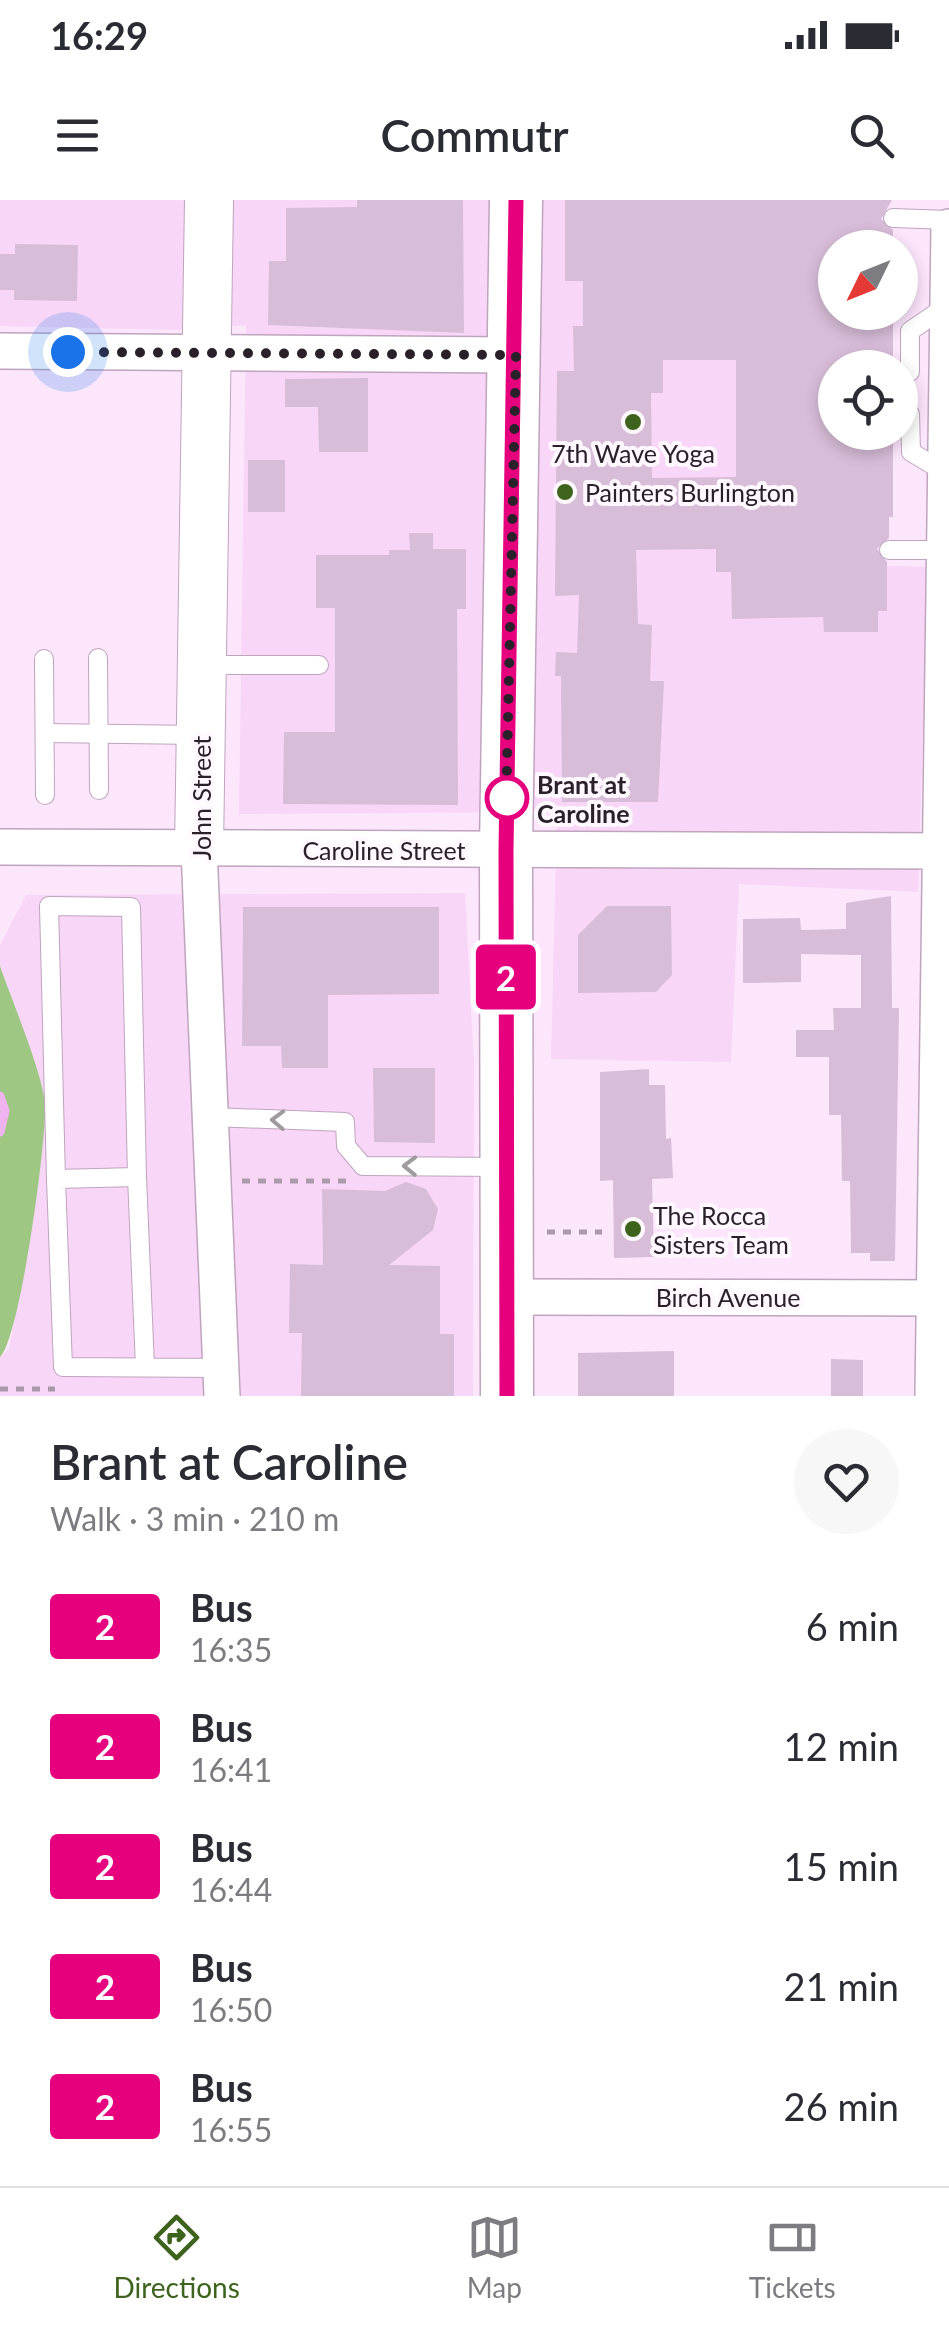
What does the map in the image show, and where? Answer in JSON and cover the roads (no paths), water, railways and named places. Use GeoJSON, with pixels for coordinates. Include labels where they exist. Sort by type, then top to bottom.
{"type":"FeatureCollection","features":[{"type":"Feature","properties":{"kind":"main road"},"geometry":{"type":"LineString","coordinates":[[507,1396],[506,851],[516,200]]}},
{"type":"Feature","properties":{"kind":"street","name":"John Street"},"geometry":{"type":"LineString","coordinates":[[209,200],[199,849],[222,1382]]}},
{"type":"Feature","properties":{"kind":"street"},"geometry":{"type":"LineString","coordinates":[[933,1396],[940,1298],[946,851],[949,204]]}},
{"type":"Feature","properties":{"kind":"street"},"geometry":{"type":"LineString","coordinates":[[0,351],[516,355]]}},
{"type":"Feature","properties":{"kind":"street","name":"Caroline Street"},"geometry":{"type":"LineString","coordinates":[[0,847],[946,851]]}},
{"type":"Feature","properties":{"kind":"street","name":"Birch Avenue"},"geometry":{"type":"LineString","coordinates":[[508,1296],[940,1298]]}},
{"type":"Feature","properties":{"kind":"lane"},"geometry":{"type":"LineString","coordinates":[[892,218],[949,220]]}},
{"type":"Feature","properties":{"kind":"lane"},"geometry":{"type":"LineString","coordinates":[[910,350],[910,331],[948,304]]}},
{"type":"Feature","properties":{"kind":"lane"},"geometry":{"type":"LineString","coordinates":[[911,450],[946,473]]}},
{"type":"Feature","properties":{"kind":"lane"},"geometry":{"type":"LineString","coordinates":[[889,550],[946,550]]}},
{"type":"Feature","properties":{"kind":"lane"},"geometry":{"type":"LineString","coordinates":[[44,658],[46,796]]}},
{"type":"Feature","properties":{"kind":"lane"},"geometry":{"type":"LineString","coordinates":[[98,658],[98,790]]}},
{"type":"Feature","properties":{"kind":"lane"},"geometry":{"type":"LineString","coordinates":[[202,666],[319,666]]}},
{"type":"Feature","properties":{"kind":"lane"},"geometry":{"type":"LineString","coordinates":[[45,733],[201,735]]}},
{"type":"Feature","properties":{"kind":"lane"},"geometry":{"type":"LineString","coordinates":[[145,1367],[131,907],[49,906],[63,1367],[145,1367],[222,1382]]}},
{"type":"Feature","properties":{"kind":"lane"},"geometry":{"type":"LineString","coordinates":[[211,1118],[345,1122],[346,1146],[362,1166],[507,1167]]}},
{"type":"Feature","properties":{"kind":"lane"},"geometry":{"type":"LineString","coordinates":[[56,1179],[137,1177]]}},
{"type":"Feature","properties":{"kind":"waterway"},"geometry":{"type":"LineString","coordinates":[[0,1096],[5,1111],[0,1132]]}},
{"type":"Feature","properties":{"kind":"place","name":"7th Wave Yoga"},"geometry":{"type":"Point","coordinates":[633,422]}},
{"type":"Feature","properties":{"kind":"place","name":"Painters Burlington"},"geometry":{"type":"Point","coordinates":[565,492]}},
{"type":"Feature","properties":{"kind":"place","name":"Brant at Caroline"},"geometry":{"type":"Point","coordinates":[507,798]}},
{"type":"Feature","properties":{"kind":"place","name":"The Rocca Sisters Team"},"geometry":{"type":"Point","coordinates":[633,1229]}}]}
